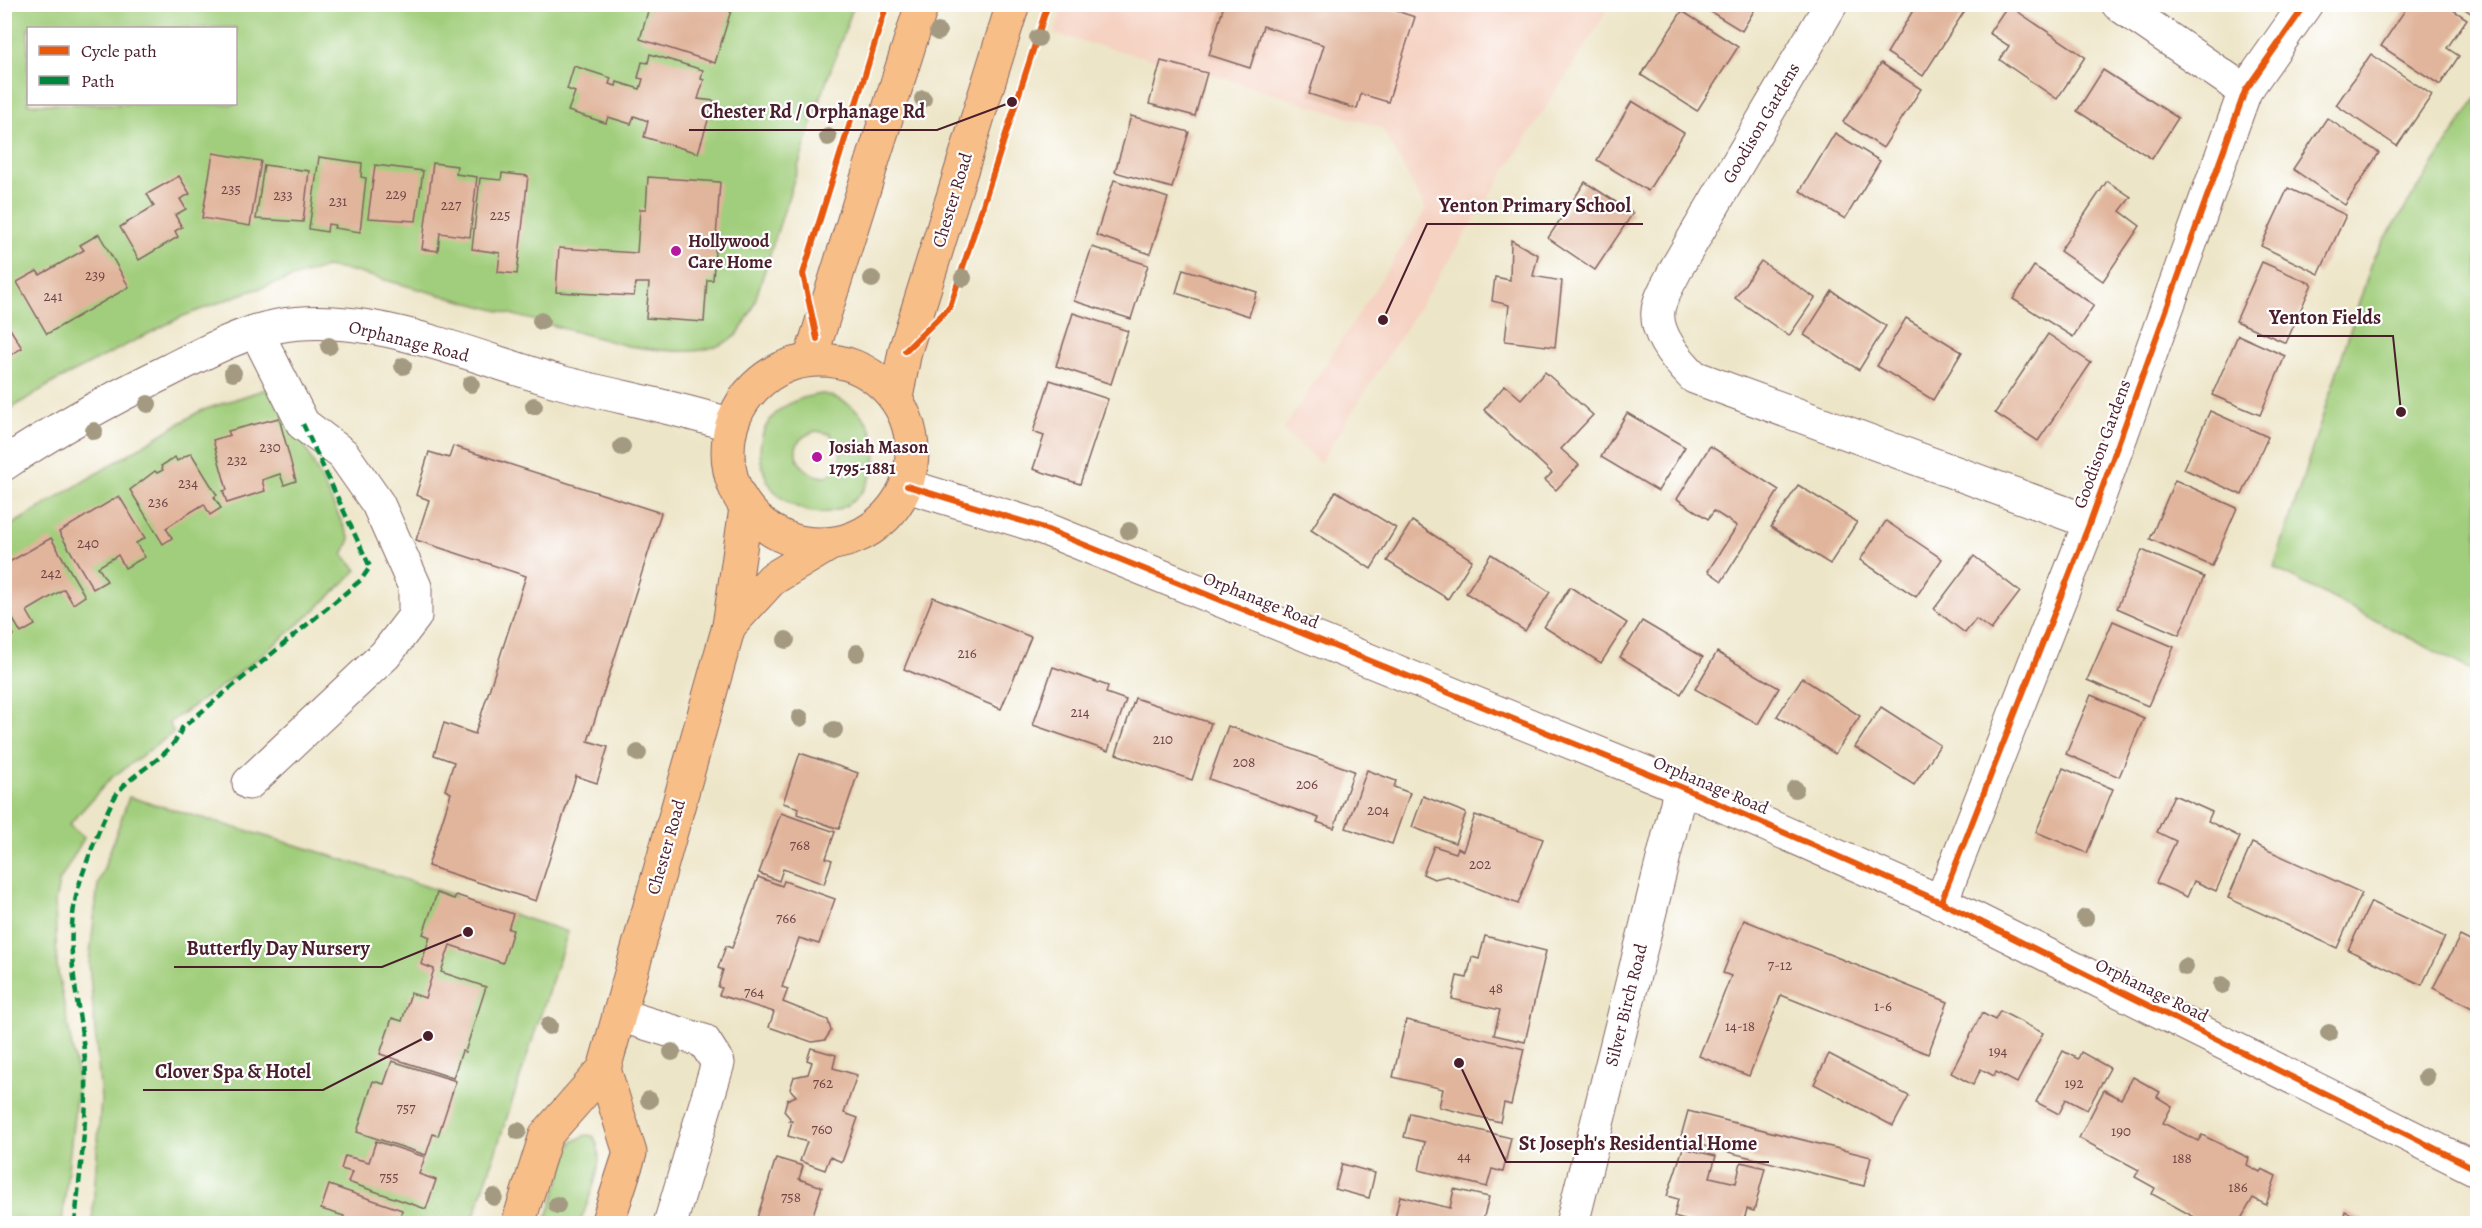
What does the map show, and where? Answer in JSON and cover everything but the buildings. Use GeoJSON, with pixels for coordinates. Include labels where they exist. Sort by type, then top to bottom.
{"type":"FeatureCollection","features":[{"type":"Feature","properties":{"kind":"highway"},"geometry":{"type":"LineString","coordinates":[[810,360],[922,4]]}},
{"type":"Feature","properties":{"kind":"highway","name":"Chester Road"},"geometry":{"type":"LineString","coordinates":[[896,398],[905,351],[1013,4]]}},
{"type":"Feature","properties":{"kind":"highway","name":"Chester Road"},"geometry":{"type":"LineString","coordinates":[[810,360],[834,360],[858,367],[879,380],[896,398],[907,418],[913,440],[912,464],[907,486],[894,508],[876,526],[855,538],[830,544],[806,544],[784,537],[763,526],[746,508],[731,477],[728,443],[731,425],[739,405],[769,374],[788,364],[810,360]]}},
{"type":"Feature","properties":{"kind":"highway","name":"Chester Road"},"geometry":{"type":"LineString","coordinates":[[518,1224],[546,1135],[604,1069],[729,626],[746,508]]}},
{"type":"Feature","properties":{"kind":"highway","name":"Chester Road"},"geometry":{"type":"LineString","coordinates":[[729,626],[772,579],[830,544]]}},
{"type":"Feature","properties":{"kind":"highway"},"geometry":{"type":"LineString","coordinates":[[604,1069],[630,1153],[607,1224]]}},
{"type":"Feature","properties":{"kind":"street","name":"Goodison Gardens"},"geometry":{"type":"LineString","coordinates":[[1831,4],[1677,267],[1658,312],[1663,334],[1674,356],[1694,377],[2090,522]]}},
{"type":"Feature","properties":{"kind":"street"},"geometry":{"type":"LineString","coordinates":[[2118,4],[2244,90]]}},
{"type":"Feature","properties":{"kind":"street","name":"Goodison Gardens"},"geometry":{"type":"LineString","coordinates":[[1941,902],[2090,522],[2244,90],[2306,4]]}},
{"type":"Feature","properties":{"kind":"street","name":"Orphanage Road"},"geometry":{"type":"LineString","coordinates":[[4,464],[43,438],[211,349],[256,331],[304,323],[353,324],[405,336],[560,382],[731,425]]}},
{"type":"Feature","properties":{"kind":"street"},"geometry":{"type":"LineString","coordinates":[[249,783],[385,656],[415,616],[415,587],[378,504],[343,454],[303,424],[256,331]]}},
{"type":"Feature","properties":{"kind":"street","name":"Orphanage Road"},"geometry":{"type":"LineString","coordinates":[[907,486],[1038,526],[1681,787],[1941,902],[2478,1170]]}},
{"type":"Feature","properties":{"kind":"street","name":"Silver Birch Road"},"geometry":{"type":"LineString","coordinates":[[1572,1224],[1681,787]]}},
{"type":"Feature","properties":{"kind":"street"},"geometry":{"type":"LineString","coordinates":[[619,1015],[704,1041],[718,1063],[670,1224]]}},
{"type":"Feature","properties":{"kind":"shaded area"},"geometry":{"type":"Polygon","coordinates":[[[1064,5],[1611,5],[1320,463],[1283,430],[1426,210],[1382,128],[1207,73],[1054,34],[1064,5]]]}},
{"type":"Feature","properties":{"kind":"green space"},"geometry":{"type":"Polygon","coordinates":[[[4,5],[854,5],[818,105],[752,310],[739,332],[726,342],[714,347],[685,351],[628,346],[352,271],[326,267],[242,294],[181,317],[54,382],[5,412],[4,5]]]}},
{"type":"Feature","properties":{"kind":"green space"},"geometry":{"type":"Polygon","coordinates":[[[2477,97],[2477,673],[2274,568],[2374,256],[2477,97]]]}},
{"type":"Feature","properties":{"kind":"green space"},"geometry":{"type":"Polygon","coordinates":[[[272,387],[303,442],[350,539],[343,555],[357,570],[313,612],[266,651],[218,689],[168,723],[174,732],[110,779],[69,825],[84,838],[59,882],[55,902],[57,967],[78,1079],[62,1223],[5,1223],[5,529],[200,411],[272,387]]]}},
{"type":"Feature","properties":{"kind":"green space"},"geometry":{"type":"Polygon","coordinates":[[[824,394],[853,407],[870,427],[876,450],[872,473],[861,493],[843,507],[821,513],[795,506],[773,490],[762,465],[760,449],[763,434],[769,422],[791,403],[824,394]],[[816,431],[801,439],[796,449],[798,460],[816,475],[827,476],[836,469],[841,453],[830,434],[816,431]]]}},
{"type":"Feature","properties":{"kind":"green space"},"geometry":{"type":"Polygon","coordinates":[[[129,797],[313,850],[568,932],[472,1223],[92,1223],[101,1099],[89,963],[98,885],[129,797]]]}},
{"type":"Feature","properties":{"kind":"green space"},"geometry":{"type":"Polygon","coordinates":[[[586,1135],[593,1136],[599,1156],[592,1191],[580,1223],[545,1223],[572,1142],[586,1135]]]}},
{"type":"Feature","properties":{"kind":"marked path"},"geometry":{"type":"LineString","coordinates":[[75,1224],[84,1133],[86,1078],[74,979],[72,929],[81,879],[104,820],[119,791],[170,748],[182,728],[361,580],[370,567],[303,424]]}},
{"type":"Feature","properties":{"kind":"cycle path"},"geometry":{"type":"LineString","coordinates":[[817,339],[803,274],[887,4]]}},
{"type":"Feature","properties":{"kind":"cycle path"},"geometry":{"type":"LineString","coordinates":[[905,351],[950,307],[1048,4]]}},
{"type":"Feature","properties":{"kind":"cycle path"},"geometry":{"type":"LineString","coordinates":[[1941,902],[2090,522],[2245,91],[2306,4]]}},
{"type":"Feature","properties":{"kind":"cycle path"},"geometry":{"type":"LineString","coordinates":[[907,486],[1038,526],[1681,787],[1941,902],[2478,1170]]}},
{"type":"Feature","properties":{"kind":"place","name":"Chester Rd / Orphanage Rd"},"geometry":{"type":"Point","coordinates":[1012,102]}},
{"type":"Feature","properties":{"kind":"place","name":"Hollywood Care Home"},"geometry":{"type":"Point","coordinates":[676,251]}},
{"type":"Feature","properties":{"kind":"place","name":"Yenton Primary School"},"geometry":{"type":"Point","coordinates":[1383,320]}},
{"type":"Feature","properties":{"kind":"place","name":"Yenton Fields"},"geometry":{"type":"Point","coordinates":[2401,412]}},
{"type":"Feature","properties":{"kind":"place","name":"Josiah Mason 1795-1881"},"geometry":{"type":"Point","coordinates":[817,457]}},
{"type":"Feature","properties":{"kind":"place","name":"Butterfly Day Nursery"},"geometry":{"type":"Point","coordinates":[468,932]}},
{"type":"Feature","properties":{"kind":"place","name":"Clover Spa & Hotel"},"geometry":{"type":"Point","coordinates":[428,1036]}},
{"type":"Feature","properties":{"kind":"place","name":"St Joseph's Residential Home"},"geometry":{"type":"Point","coordinates":[1459,1063]}}]}
